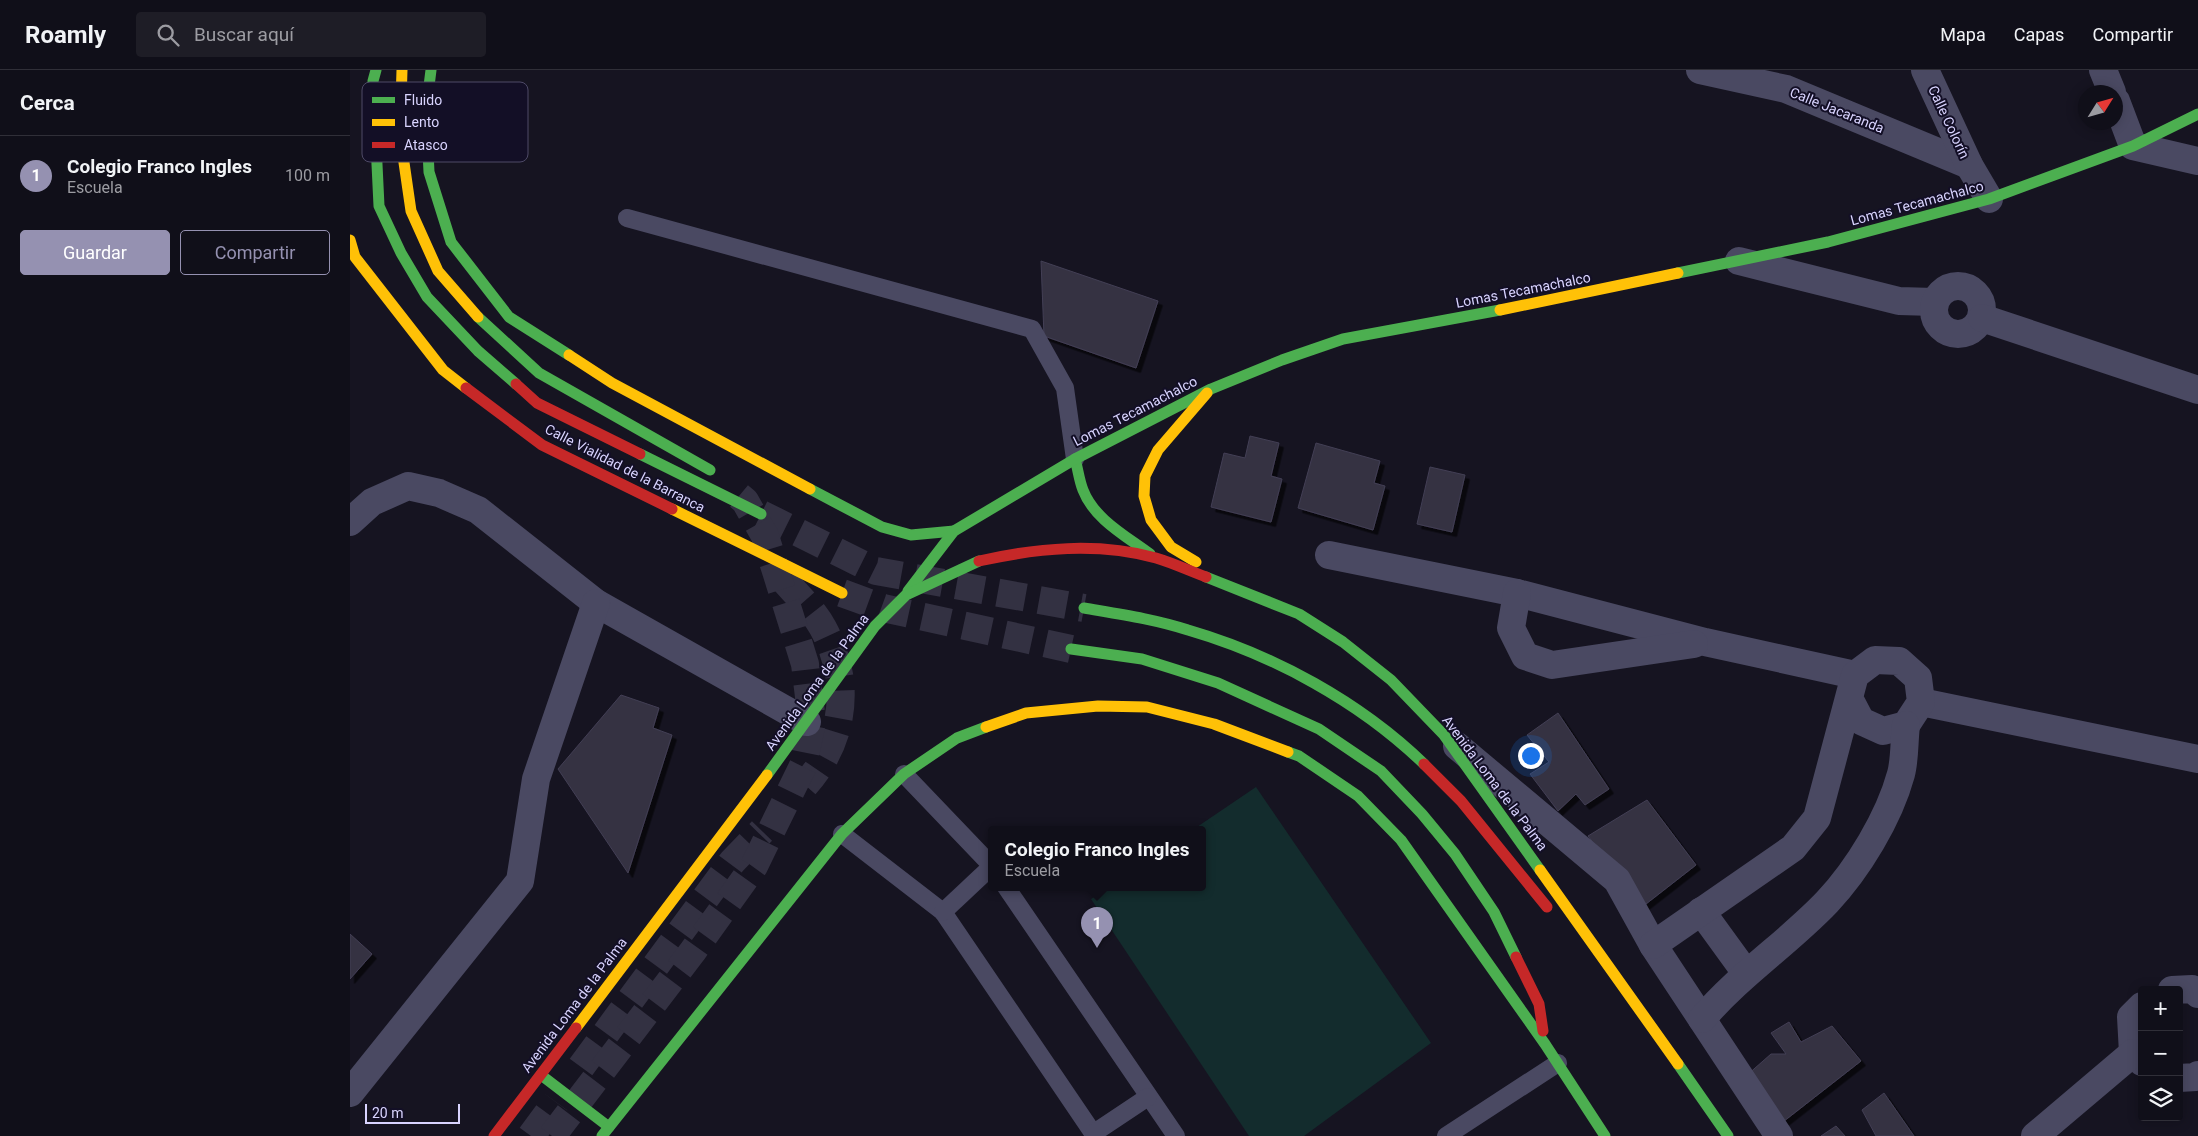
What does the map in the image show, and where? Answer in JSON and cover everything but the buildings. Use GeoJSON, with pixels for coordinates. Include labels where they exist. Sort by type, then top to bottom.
{"type":"FeatureCollection","features":[{"type":"Feature","properties":{"kind":"main road","name":"Lomas Tecamachalco"},"geometry":{"type":"LineString","coordinates":[[906,595],[954,531],[1075,459],[1211,389],[1282,360],[1343,339],[1502,310],[1828,242],[1989,199],[2133,146],[2198,114]]}},
{"type":"Feature","properties":{"kind":"main road"},"geometry":{"type":"LineString","coordinates":[[377,162],[379,206],[401,253],[427,297],[478,351],[537,403],[761,514]]}},
{"type":"Feature","properties":{"kind":"main road"},"geometry":{"type":"LineString","coordinates":[[404,162],[411,211],[438,271],[483,323],[539,373],[711,471]]}},
{"type":"Feature","properties":{"kind":"main road"},"geometry":{"type":"LineString","coordinates":[[429,162],[429,172],[451,242],[509,317],[612,382],[882,527],[911,535],[954,531]]}},
{"type":"Feature","properties":{"kind":"main road","name":"Calle Vialidad de la Barranca"},"geometry":{"type":"LineString","coordinates":[[350,240],[356,257],[443,370],[542,445],[734,540]]}},
{"type":"Feature","properties":{"kind":"main road"},"geometry":{"type":"LineString","coordinates":[[1211,389],[1180,427],[1158,450],[1145,476],[1144,496],[1151,520],[1170,547],[1240,589]]}},
{"type":"Feature","properties":{"kind":"main road"},"geometry":{"type":"LineString","coordinates":[[1075,459],[1083,492],[1090,504],[1105,520],[1156,558]]}},
{"type":"Feature","properties":{"kind":"main road"},"geometry":{"type":"LineString","coordinates":[[734,540],[777,575]]}},
{"type":"Feature","properties":{"kind":"main road"},"geometry":{"type":"LineString","coordinates":[[734,540],[842,593]]}},
{"type":"Feature","properties":{"kind":"main road","name":"Avenida Loma de la Palma"},"geometry":{"type":"LineString","coordinates":[[494,1136],[807,722],[875,626],[906,595],[975,562],[1026,551],[1104,549],[1156,558],[1240,589],[1299,614],[1343,642],[1392,680],[1444,735],[1630,995],[1728,1136]]}},
{"type":"Feature","properties":{"kind":"main road"},"geometry":{"type":"LineString","coordinates":[[1084,608],[1148,619],[1233,645],[1292,671],[1341,700],[1400,743],[1448,788],[1555,917]]}},
{"type":"Feature","properties":{"kind":"main road"},"geometry":{"type":"LineString","coordinates":[[1071,649],[1142,659],[1218,683],[1319,729],[1381,771],[1422,814],[1449,847],[1494,912],[1539,1004],[1545,1044]]}},
{"type":"Feature","properties":{"kind":"main road"},"geometry":{"type":"LineString","coordinates":[[541,1075],[606,1131],[842,834],[904,774],[956,738],[1026,713],[1098,706],[1147,707],[1214,724],[1299,756],[1358,796],[1401,840],[1545,1044],[1605,1136]]}},
{"type":"Feature","properties":{"kind":"main road"},"geometry":{"type":"LineString","coordinates":[[1575,939],[1630,995]]}},
{"type":"Feature","properties":{"kind":"street","name":"Calle Jacaranda"},"geometry":{"type":"LineString","coordinates":[[1700,70],[1786,89],[1969,165]]}},
{"type":"Feature","properties":{"kind":"street","name":"Calle Colorín"},"geometry":{"type":"LineString","coordinates":[[1926,70],[1969,165],[1989,199]]}},
{"type":"Feature","properties":{"kind":"street"},"geometry":{"type":"LineString","coordinates":[[2103,70],[2109,85]]}},
{"type":"Feature","properties":{"kind":"street"},"geometry":{"type":"LineString","coordinates":[[2123,120],[2133,146],[2198,161]]}},
{"type":"Feature","properties":{"kind":"street"},"geometry":{"type":"LineString","coordinates":[[1739,261],[1899,301],[1934,302]]}},
{"type":"Feature","properties":{"kind":"street"},"geometry":{"type":"LineString","coordinates":[[1966,285],[1981,298],[1982,318],[1970,332],[1950,334],[1935,321],[1934,302],[1946,287],[1966,285]]}},
{"type":"Feature","properties":{"kind":"street"},"geometry":{"type":"LineString","coordinates":[[1982,318],[2198,390]]}},
{"type":"Feature","properties":{"kind":"street"},"geometry":{"type":"LineString","coordinates":[[350,522],[372,502],[408,486],[439,493],[478,510],[596,603],[807,722]]}},
{"type":"Feature","properties":{"kind":"street"},"geometry":{"type":"LineString","coordinates":[[1329,555],[1517,593],[1705,642],[1853,687]]}},
{"type":"Feature","properties":{"kind":"street"},"geometry":{"type":"LineString","coordinates":[[1517,593],[1511,628],[1524,656],[1552,665],[1705,642]]}},
{"type":"Feature","properties":{"kind":"street"},"geometry":{"type":"LineString","coordinates":[[350,1093],[520,881],[536,779],[596,603]]}},
{"type":"Feature","properties":{"kind":"street"},"geometry":{"type":"LineString","coordinates":[[1653,945],[1793,848],[1817,818],[1853,687],[1875,660],[1899,661],[1918,678],[1921,702],[1906,725],[1901,774],[1881,822],[1855,869],[1826,902],[1722,994],[1702,1019]]}},
{"type":"Feature","properties":{"kind":"street"},"geometry":{"type":"LineString","coordinates":[[1853,687],[1861,721],[1883,731],[1906,725]]}},
{"type":"Feature","properties":{"kind":"street"},"geometry":{"type":"LineString","coordinates":[[1921,702],[2198,759]]}},
{"type":"Feature","properties":{"kind":"street"},"geometry":{"type":"LineString","coordinates":[[1444,735],[1617,880],[1653,945],[1779,1136]]}},
{"type":"Feature","properties":{"kind":"street"},"geometry":{"type":"LineString","coordinates":[[1701,911],[1746,973]]}},
{"type":"Feature","properties":{"kind":"street"},"geometry":{"type":"LineString","coordinates":[[2183,989],[2192,989],[2198,994]]}},
{"type":"Feature","properties":{"kind":"street"},"geometry":{"type":"LineString","coordinates":[[2034,1136],[2137,1058],[2132,1017],[2138,1010]]}},
{"type":"Feature","properties":{"kind":"street"},"geometry":{"type":"LineString","coordinates":[[2183,1078],[2196,1077],[2198,1075]]}},
{"type":"Feature","properties":{"kind":"lane"},"geometry":{"type":"LineString","coordinates":[[627,218],[1032,328],[1065,388],[1075,459]]}},
{"type":"Feature","properties":{"kind":"lane"},"geometry":{"type":"LineString","coordinates":[[904,774],[988,862]]}},
{"type":"Feature","properties":{"kind":"lane"},"geometry":{"type":"LineString","coordinates":[[842,834],[943,912],[1094,1135],[1148,1096]]}},
{"type":"Feature","properties":{"kind":"lane"},"geometry":{"type":"LineString","coordinates":[[943,912],[988,870]]}},
{"type":"Feature","properties":{"kind":"lane"},"geometry":{"type":"LineString","coordinates":[[1009,891],[1176,1136]]}},
{"type":"Feature","properties":{"kind":"lane"},"geometry":{"type":"LineString","coordinates":[[1446,1136],[1558,1063]]}},
{"type":"Feature","properties":{"kind":"green space"},"geometry":{"type":"Polygon","coordinates":[[[1256,787],[1431,1043],[1304,1136],[1249,1136],[1091,899],[1103,891],[1206,891],[1206,826],[1198,826],[1256,787]]]}},
{"type":"Feature","properties":{"kind":"tunnel"},"geometry":{"type":"LineString","coordinates":[[552,1136],[693,951],[754,866],[803,766],[812,721],[805,664],[765,536],[745,501],[739,496]]}},
{"type":"Feature","properties":{"kind":"tunnel"},"geometry":{"type":"LineString","coordinates":[[761,514],[876,571],[1084,608]]}},
{"type":"Feature","properties":{"kind":"tunnel"},"geometry":{"type":"LineString","coordinates":[[785,581],[823,628],[832,648],[841,690],[836,730],[829,749],[805,785]]}},
{"type":"Feature","properties":{"kind":"tunnel"},"geometry":{"type":"LineString","coordinates":[[842,593],[883,608],[1071,649]]}},
{"type":"Feature","properties":{"kind":"tunnel"},"geometry":{"type":"LineString","coordinates":[[581,1067],[732,862],[762,831]]}},
{"type":"Feature","properties":{"kind":"tunnel"},"geometry":{"type":"LineString","coordinates":[[531,1136],[556,1102]]}},
{"type":"Feature","properties":{"kind":"traffic: fast"},"geometry":{"type":"LineString","coordinates":[[373,82],[376,70]]}},
{"type":"Feature","properties":{"kind":"traffic: fast"},"geometry":{"type":"LineString","coordinates":[[430,82],[431,70]]}},
{"type":"Feature","properties":{"kind":"traffic: fast"},"geometry":{"type":"LineString","coordinates":[[1678,273],[1828,242],[1989,199],[2133,146],[2198,114]]}},
{"type":"Feature","properties":{"kind":"traffic: fast"},"geometry":{"type":"LineString","coordinates":[[377,162],[379,206],[401,253],[427,297],[478,351],[516,384]]}},
{"type":"Feature","properties":{"kind":"traffic: fast"},"geometry":{"type":"LineString","coordinates":[[429,162],[429,172],[451,242],[509,317],[569,355]]}},
{"type":"Feature","properties":{"kind":"traffic: fast"},"geometry":{"type":"LineString","coordinates":[[908,591],[954,531],[1075,459],[1211,389],[1282,360],[1343,339],[1500,310]]}},
{"type":"Feature","properties":{"kind":"traffic: fast"},"geometry":{"type":"LineString","coordinates":[[478,317],[539,373],[710,470]]}},
{"type":"Feature","properties":{"kind":"traffic: fast"},"geometry":{"type":"LineString","coordinates":[[640,454],[761,514]]}},
{"type":"Feature","properties":{"kind":"traffic: fast"},"geometry":{"type":"LineString","coordinates":[[1075,459],[1083,490],[1095,510],[1112,526],[1150,554]]}},
{"type":"Feature","properties":{"kind":"traffic: fast"},"geometry":{"type":"LineString","coordinates":[[810,489],[882,527],[911,535],[954,531]]}},
{"type":"Feature","properties":{"kind":"traffic: fast"},"geometry":{"type":"LineString","coordinates":[[767,775],[875,626],[906,595],[979,561]]}},
{"type":"Feature","properties":{"kind":"traffic: fast"},"geometry":{"type":"LineString","coordinates":[[1206,577],[1299,614],[1343,642],[1391,680],[1444,735],[1540,870]]}},
{"type":"Feature","properties":{"kind":"traffic: fast"},"geometry":{"type":"LineString","coordinates":[[1084,608],[1175,626],[1220,640],[1284,667],[1344,701],[1372,720],[1424,764]]}},
{"type":"Feature","properties":{"kind":"traffic: fast"},"geometry":{"type":"LineString","coordinates":[[1071,649],[1142,659],[1218,683],[1319,729],[1381,771],[1422,814],[1455,854],[1494,912],[1516,957]]}},
{"type":"Feature","properties":{"kind":"traffic: fast"},"geometry":{"type":"LineString","coordinates":[[602,1136],[842,834],[904,774],[957,738],[986,727]]}},
{"type":"Feature","properties":{"kind":"traffic: fast"},"geometry":{"type":"LineString","coordinates":[[1288,752],[1299,756],[1358,796],[1401,840],[1545,1044],[1605,1136]]}},
{"type":"Feature","properties":{"kind":"traffic: fast"},"geometry":{"type":"LineString","coordinates":[[1678,1064],[1728,1136]]}},
{"type":"Feature","properties":{"kind":"traffic: fast"},"geometry":{"type":"LineString","coordinates":[[541,1075],[609,1127]]}},
{"type":"Feature","properties":{"kind":"traffic: slow"},"geometry":{"type":"LineString","coordinates":[[402,70],[402,82]]}},
{"type":"Feature","properties":{"kind":"traffic: slow"},"geometry":{"type":"LineString","coordinates":[[404,162],[411,211],[438,271],[478,317]]}},
{"type":"Feature","properties":{"kind":"traffic: slow"},"geometry":{"type":"LineString","coordinates":[[350,240],[355,257],[443,370],[466,388]]}},
{"type":"Feature","properties":{"kind":"traffic: slow"},"geometry":{"type":"LineString","coordinates":[[1500,310],[1678,273]]}},
{"type":"Feature","properties":{"kind":"traffic: slow"},"geometry":{"type":"LineString","coordinates":[[569,355],[612,383],[810,489]]}},
{"type":"Feature","properties":{"kind":"traffic: slow"},"geometry":{"type":"LineString","coordinates":[[1196,562],[1171,547],[1151,520],[1144,496],[1145,476],[1158,450],[1207,393]]}},
{"type":"Feature","properties":{"kind":"traffic: slow"},"geometry":{"type":"LineString","coordinates":[[672,509],[842,593]]}},
{"type":"Feature","properties":{"kind":"traffic: slow"},"geometry":{"type":"LineString","coordinates":[[986,727],[1026,713],[1098,706],[1147,707],[1214,724],[1288,752]]}},
{"type":"Feature","properties":{"kind":"traffic: slow"},"geometry":{"type":"LineString","coordinates":[[576,1028],[767,775]]}},
{"type":"Feature","properties":{"kind":"traffic: slow"},"geometry":{"type":"LineString","coordinates":[[1540,870],[1678,1064]]}},
{"type":"Feature","properties":{"kind":"traffic: jam"},"geometry":{"type":"LineString","coordinates":[[516,384],[537,403],[640,454]]}},
{"type":"Feature","properties":{"kind":"traffic: jam"},"geometry":{"type":"LineString","coordinates":[[466,388],[542,445],[672,509]]}},
{"type":"Feature","properties":{"kind":"traffic: jam"},"geometry":{"type":"LineString","coordinates":[[979,561],[1045,550],[1090,548],[1134,553],[1156,558],[1206,577]]}},
{"type":"Feature","properties":{"kind":"traffic: jam"},"geometry":{"type":"LineString","coordinates":[[1424,764],[1461,801],[1547,907]]}},
{"type":"Feature","properties":{"kind":"traffic: jam"},"geometry":{"type":"LineString","coordinates":[[1516,957],[1539,1004],[1543,1031]]}},
{"type":"Feature","properties":{"kind":"traffic: jam"},"geometry":{"type":"LineString","coordinates":[[494,1136],[576,1028]]}},
{"type":"Feature","properties":{"kind":"place","name":"Colegio Franco Ingles"},"geometry":{"type":"Point","coordinates":[1097,948]}}]}
